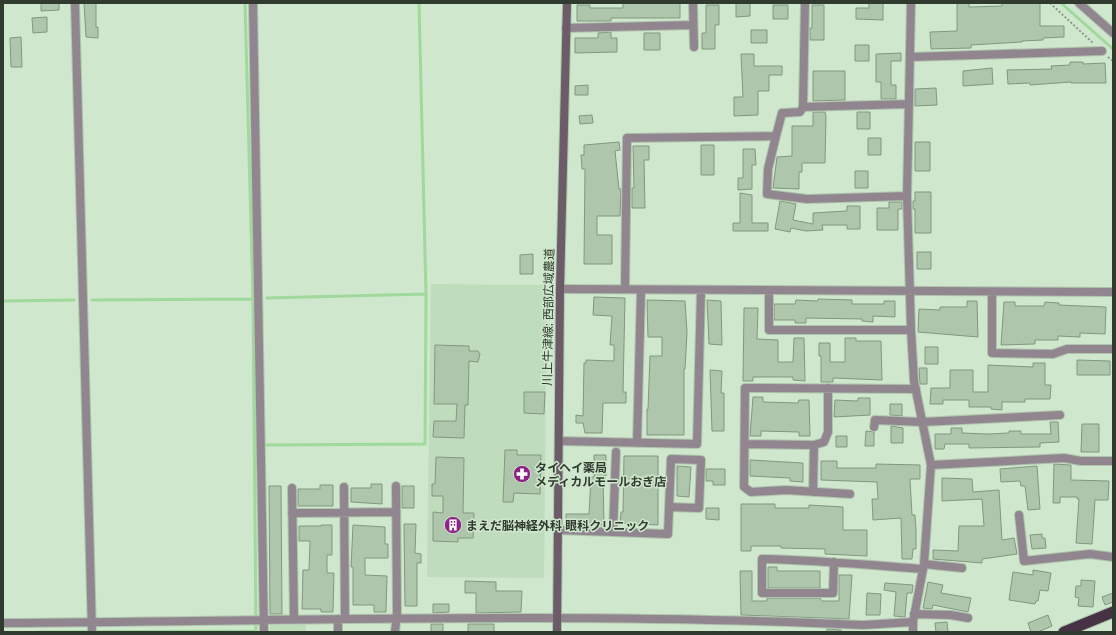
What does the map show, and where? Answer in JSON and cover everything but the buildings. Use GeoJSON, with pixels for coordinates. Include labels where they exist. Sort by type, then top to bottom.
{"type":"FeatureCollection","features":[{"type":"Feature","properties":{"kind":"highway"},"geometry":{"type":"LineString","coordinates":[[1064,632],[1113,612]]}},
{"type":"Feature","properties":{"kind":"main road","name":"川上牛津線; 西部広域農道"},"geometry":{"type":"LineString","coordinates":[[557,632],[560,289],[567,3]]}},
{"type":"Feature","properties":{"kind":"street"},"geometry":{"type":"LineString","coordinates":[[75,3],[92,632]]}},
{"type":"Feature","properties":{"kind":"street"},"geometry":{"type":"LineString","coordinates":[[253,3],[264,632]]}},
{"type":"Feature","properties":{"kind":"street"},"geometry":{"type":"LineString","coordinates":[[693,3],[694,47]]}},
{"type":"Feature","properties":{"kind":"street"},"geometry":{"type":"LineString","coordinates":[[805,3],[804,107],[800,112],[782,112],[768,169],[767,194],[807,199],[907,196]]}},
{"type":"Feature","properties":{"kind":"street"},"geometry":{"type":"LineString","coordinates":[[912,3],[907,196],[911,330],[916,389],[931,465],[924,567],[913,618],[913,632]]}},
{"type":"Feature","properties":{"kind":"street"},"geometry":{"type":"LineString","coordinates":[[1079,3],[1113,33]]}},
{"type":"Feature","properties":{"kind":"street"},"geometry":{"type":"LineString","coordinates":[[566,28],[694,25]]}},
{"type":"Feature","properties":{"kind":"street"},"geometry":{"type":"LineString","coordinates":[[910,57],[1102,51]]}},
{"type":"Feature","properties":{"kind":"street"},"geometry":{"type":"LineString","coordinates":[[804,107],[909,104]]}},
{"type":"Feature","properties":{"kind":"street"},"geometry":{"type":"LineString","coordinates":[[625,289],[627,138],[776,136]]}},
{"type":"Feature","properties":{"kind":"street"},"geometry":{"type":"LineString","coordinates":[[560,289],[1113,292]]}},
{"type":"Feature","properties":{"kind":"street"},"geometry":{"type":"LineString","coordinates":[[637,443],[641,290]]}},
{"type":"Feature","properties":{"kind":"street"},"geometry":{"type":"LineString","coordinates":[[559,441],[697,444],[701,290]]}},
{"type":"Feature","properties":{"kind":"street"},"geometry":{"type":"LineString","coordinates":[[769,291],[769,330],[911,330]]}},
{"type":"Feature","properties":{"kind":"street"},"geometry":{"type":"LineString","coordinates":[[992,292],[992,353],[1053,354],[1067,349],[1113,349]]}},
{"type":"Feature","properties":{"kind":"street"},"geometry":{"type":"LineString","coordinates":[[850,494],[786,490],[751,492],[744,487],[745,388],[916,389]]}},
{"type":"Feature","properties":{"kind":"street"},"geometry":{"type":"LineString","coordinates":[[745,444],[820,445],[827,439],[828,388]]}},
{"type":"Feature","properties":{"kind":"street"},"geometry":{"type":"LineString","coordinates":[[874,427],[875,420],[922,422],[1060,415]]}},
{"type":"Feature","properties":{"kind":"street"},"geometry":{"type":"LineString","coordinates":[[814,445],[814,492]]}},
{"type":"Feature","properties":{"kind":"street"},"geometry":{"type":"LineString","coordinates":[[613,532],[616,452]]}},
{"type":"Feature","properties":{"kind":"street"},"geometry":{"type":"LineString","coordinates":[[931,465],[1064,458],[1081,461],[1113,461]]}},
{"type":"Feature","properties":{"kind":"street"},"geometry":{"type":"LineString","coordinates":[[558,530],[668,534],[669,507],[671,459],[701,460],[699,508],[669,507]]}},
{"type":"Feature","properties":{"kind":"street"},"geometry":{"type":"LineString","coordinates":[[338,632],[342,618],[344,486]]}},
{"type":"Feature","properties":{"kind":"street"},"geometry":{"type":"LineString","coordinates":[[395,632],[397,613],[396,486]]}},
{"type":"Feature","properties":{"kind":"street"},"geometry":{"type":"LineString","coordinates":[[292,488],[294,619]]}},
{"type":"Feature","properties":{"kind":"street"},"geometry":{"type":"LineString","coordinates":[[292,513],[396,512]]}},
{"type":"Feature","properties":{"kind":"street"},"geometry":{"type":"LineString","coordinates":[[1019,515],[1024,561],[1090,554],[1113,557]]}},
{"type":"Feature","properties":{"kind":"street"},"geometry":{"type":"LineString","coordinates":[[834,562],[833,593],[762,593],[762,559],[834,562],[924,567],[962,568]]}},
{"type":"Feature","properties":{"kind":"street"},"geometry":{"type":"LineString","coordinates":[[3,623],[342,618],[557,618],[863,625],[913,618],[951,615],[968,618]]}},
{"type":"Feature","properties":{"kind":"path"},"geometry":{"type":"LineString","coordinates":[[1050,3],[1113,61]]}},
{"type":"Feature","properties":{"kind":"shaded area"},"geometry":{"type":"Polygon","coordinates":[[[431,284],[547,285],[544,578],[427,577],[431,284]]]}},
{"type":"Feature","properties":{"kind":"shaded area"},"geometry":{"type":"Polygon","coordinates":[[[270,625],[306,625],[306,632],[270,632],[270,625]]]}},
{"type":"Feature","properties":{"kind":"waterway"},"geometry":{"type":"LineString","coordinates":[[245,3],[253,299],[256,632]]}},
{"type":"Feature","properties":{"kind":"waterway"},"geometry":{"type":"LineString","coordinates":[[267,445],[425,444],[426,294],[419,3]]}},
{"type":"Feature","properties":{"kind":"waterway"},"geometry":{"type":"LineString","coordinates":[[1061,3],[1113,49]]}},
{"type":"Feature","properties":{"kind":"waterway"},"geometry":{"type":"LineString","coordinates":[[267,298],[426,294]]}},
{"type":"Feature","properties":{"kind":"waterway"},"geometry":{"type":"LineString","coordinates":[[92,300],[253,299]]}},
{"type":"Feature","properties":{"kind":"waterway"},"geometry":{"type":"LineString","coordinates":[[3,301],[74,300]]}},
{"type":"Feature","properties":{"kind":"waterway"},"geometry":{"type":"LineString","coordinates":[[38,632],[256,631]]}},
{"type":"Feature","properties":{"kind":"place","name":"タイヘイ薬局 メディカルモールおぎ店"},"geometry":{"type":"Point","coordinates":[522,474]}},
{"type":"Feature","properties":{"kind":"place","name":"まえだ脳神経外科 眼科クリニック"},"geometry":{"type":"Point","coordinates":[453,525]}}]}
